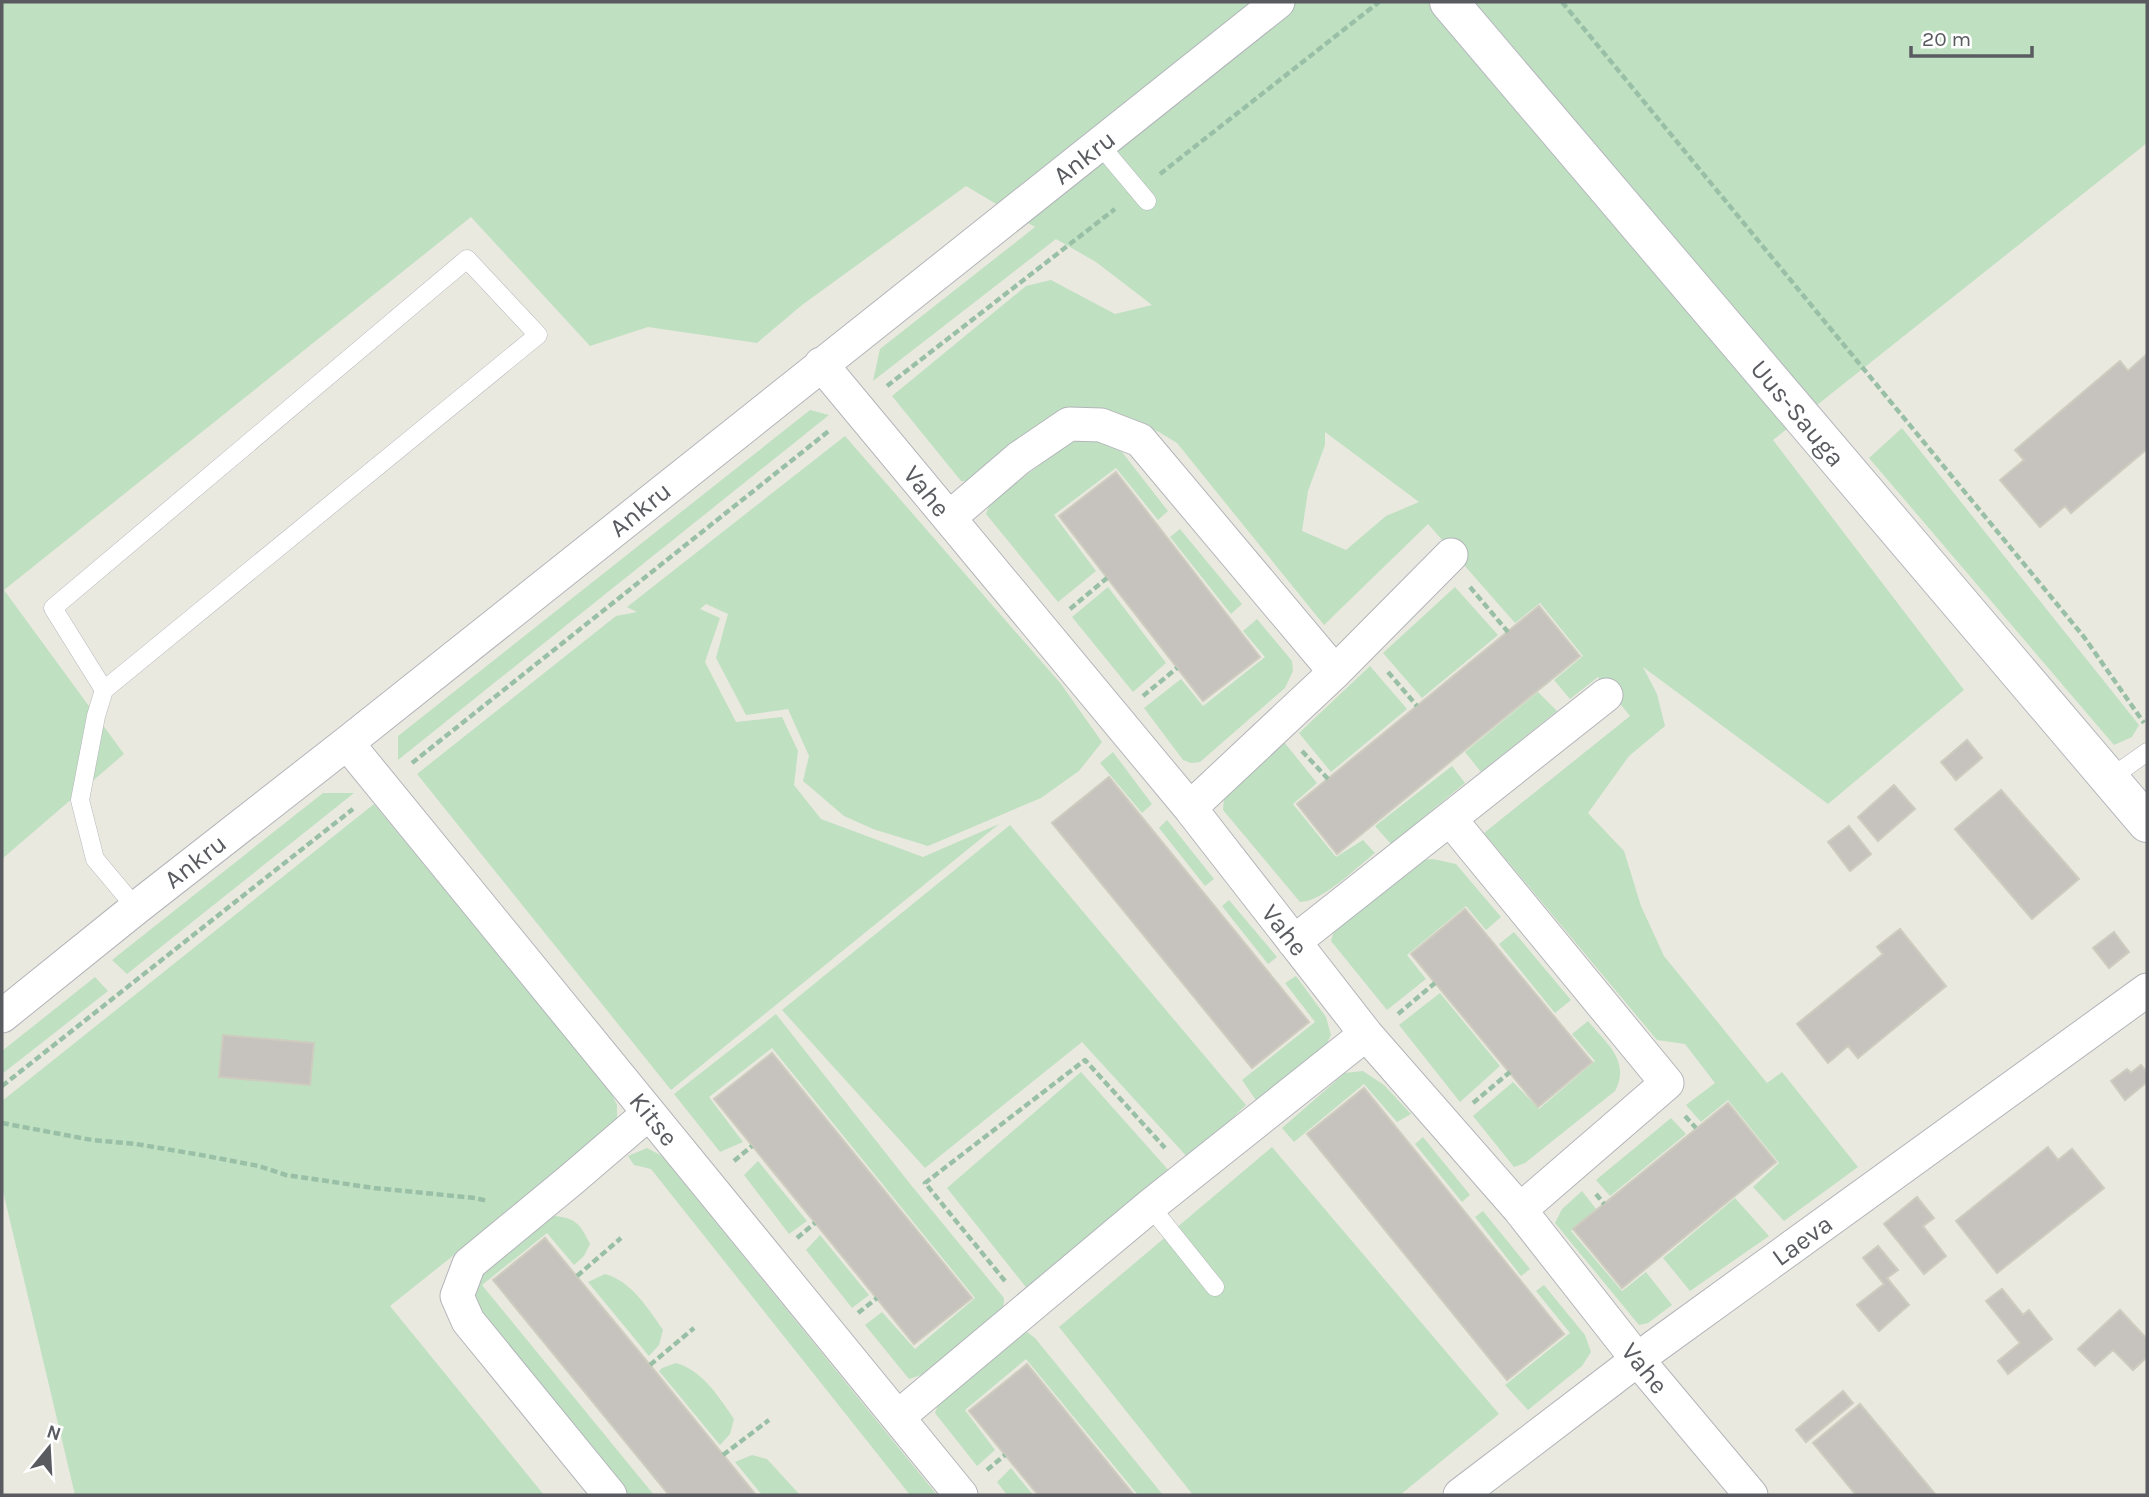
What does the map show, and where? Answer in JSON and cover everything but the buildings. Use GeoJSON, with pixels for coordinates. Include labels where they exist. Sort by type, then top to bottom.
{"type":"FeatureCollection","features":[{"type":"Feature","properties":{"kind":"street","name":"Ankru"},"geometry":{"type":"LineString","coordinates":[[2,1016],[1278,2]]}},
{"type":"Feature","properties":{"kind":"street","name":"Uus-Sauga"},"geometry":{"type":"LineString","coordinates":[[1449,2],[2147,823]]}},
{"type":"Feature","properties":{"kind":"street","name":"Vahe"},"geometry":{"type":"LineString","coordinates":[[821,365],[1190,808],[1366,1034],[1520,1210],[1637,1359],[1751,1495]]}},
{"type":"Feature","properties":{"kind":"street"},"geometry":{"type":"LineString","coordinates":[[949,518],[1019,458],[1069,424],[1101,425],[1130,436],[1140,440],[1335,672]]}},
{"type":"Feature","properties":{"kind":"street"},"geometry":{"type":"LineString","coordinates":[[1190,808],[1335,672],[1449,557]]}},
{"type":"Feature","properties":{"kind":"street"},"geometry":{"type":"LineString","coordinates":[[1294,942],[1606,695]]}},
{"type":"Feature","properties":{"kind":"street","name":"Kitse"},"geometry":{"type":"LineString","coordinates":[[347,743],[898,1417],[970,1486]]}},
{"type":"Feature","properties":{"kind":"street"},"geometry":{"type":"LineString","coordinates":[[1450,819],[1667,1083],[1520,1210]]}},
{"type":"Feature","properties":{"kind":"street","name":"Laeva"},"geometry":{"type":"LineString","coordinates":[[1460,1495],[1637,1359],[2147,990]]}},
{"type":"Feature","properties":{"kind":"street"},"geometry":{"type":"LineString","coordinates":[[898,1417],[1150,1206],[1366,1034]]}},
{"type":"Feature","properties":{"kind":"street"},"geometry":{"type":"LineString","coordinates":[[610,1495],[468,1321],[457,1296],[468,1264],[649,1113]]}},
{"type":"Feature","properties":{"kind":"lane"},"geometry":{"type":"LineString","coordinates":[[1100,145],[1142,196]]}},
{"type":"Feature","properties":{"kind":"lane"},"geometry":{"type":"LineString","coordinates":[[104,690],[53,608],[467,259],[538,335],[104,690],[96,716],[80,800],[95,859],[136,908]]}},
{"type":"Feature","properties":{"kind":"lane"},"geometry":{"type":"LineString","coordinates":[[2109,779],[2147,752]]}},
{"type":"Feature","properties":{"kind":"lane"},"geometry":{"type":"LineString","coordinates":[[1150,1206],[1216,1287]]}},
{"type":"Feature","properties":{"kind":"path"},"geometry":{"type":"LineString","coordinates":[[2,1086],[859,408],[1142,196],[1379,2]]}},
{"type":"Feature","properties":{"kind":"path"},"geometry":{"type":"LineString","coordinates":[[1562,2],[2084,637],[2147,727]]}},
{"type":"Feature","properties":{"kind":"path"},"geometry":{"type":"LineString","coordinates":[[1449,557],[1508,632]]}},
{"type":"Feature","properties":{"kind":"path"},"geometry":{"type":"LineString","coordinates":[[1069,611],[1107,578]]}},
{"type":"Feature","properties":{"kind":"path"},"geometry":{"type":"LineString","coordinates":[[1363,644],[1417,706]]}},
{"type":"Feature","properties":{"kind":"path"},"geometry":{"type":"LineString","coordinates":[[1140,699],[1177,668]]}},
{"type":"Feature","properties":{"kind":"path"},"geometry":{"type":"LineString","coordinates":[[1397,1014],[1435,983]]}},
{"type":"Feature","properties":{"kind":"path"},"geometry":{"type":"LineString","coordinates":[[1027,1309],[925,1183],[1085,1060],[1189,1175]]}},
{"type":"Feature","properties":{"kind":"path"},"geometry":{"type":"LineString","coordinates":[[1471,1105],[1510,1072]]}},
{"type":"Feature","properties":{"kind":"path"},"geometry":{"type":"LineString","coordinates":[[2,1123],[92,1140],[201,1155],[259,1166],[286,1175],[374,1188],[475,1198],[533,1211]]}},
{"type":"Feature","properties":{"kind":"path"},"geometry":{"type":"LineString","coordinates":[[733,1161],[752,1146]]}},
{"type":"Feature","properties":{"kind":"path"},"geometry":{"type":"LineString","coordinates":[[788,1246],[815,1223]]}},
{"type":"Feature","properties":{"kind":"path"},"geometry":{"type":"LineString","coordinates":[[577,1276],[621,1238]]}},
{"type":"Feature","properties":{"kind":"path"},"geometry":{"type":"LineString","coordinates":[[849,1320],[877,1298]]}},
{"type":"Feature","properties":{"kind":"path"},"geometry":{"type":"LineString","coordinates":[[650,1365],[694,1328]]}},
{"type":"Feature","properties":{"kind":"path"},"geometry":{"type":"LineString","coordinates":[[723,1455],[769,1420]]}},
{"type":"Feature","properties":{"kind":"path"},"geometry":{"type":"LineString","coordinates":[[970,1486],[1006,1455]]}},
{"type":"Feature","properties":{"kind":"green space"},"geometry":{"type":"Polygon","coordinates":[[[2,2],[2147,2],[2147,143],[1773,440],[1964,690],[1828,804],[1643,667],[1657,694],[1665,726],[1629,756],[1588,813],[1624,851],[1641,906],[1664,956],[1767,1083],[1782,1072],[1858,1167],[1784,1221],[1753,1187],[1779,1163],[1728,1100],[1701,1122],[1686,1105],[1715,1083],[1685,1044],[1657,1040],[1484,833],[1630,716],[1598,677],[1570,699],[1554,680],[1583,656],[1540,603],[1515,623],[1428,524],[1324,625],[1177,443],[1159,432],[1121,417],[972,482],[961,481],[892,396],[1026,286],[1051,280],[1115,314],[1152,305],[1096,262],[1056,239],[873,381],[880,349],[1035,227],[966,186],[802,305],[757,343],[648,327],[590,346],[471,217],[4,590],[124,754],[2,859],[2,2]],[[1325,432],[1325,445],[1308,491],[1302,531],[1346,550],[1386,516],[1419,502],[1325,432]]]}},
{"type":"Feature","properties":{"kind":"green space"},"geometry":{"type":"Polygon","coordinates":[[[810,410],[829,415],[398,760],[398,736],[810,410]]]}},
{"type":"Feature","properties":{"kind":"green space"},"geometry":{"type":"Polygon","coordinates":[[[1902,428],[2139,725],[2132,737],[2114,745],[1869,458],[1902,428]]]}},
{"type":"Feature","properties":{"kind":"green space"},"geometry":{"type":"Polygon","coordinates":[[[845,436],[1061,684],[1102,742],[1079,771],[1041,798],[928,846],[873,829],[844,816],[803,781],[809,756],[788,709],[746,715],[716,658],[728,614],[706,604],[700,609],[720,618],[705,662],[736,722],[782,717],[798,751],[794,785],[821,819],[923,857],[999,824],[671,1090],[417,774],[616,616],[637,612],[627,607],[845,436]]]}},
{"type":"Feature","properties":{"kind":"green space"},"geometry":{"type":"Polygon","coordinates":[[[1080,439],[1100,442],[1122,452],[1168,511],[1158,520],[1116,468],[1054,515],[1096,571],[1058,602],[986,514],[991,501],[1065,446],[1080,439]]]}},
{"type":"Feature","properties":{"kind":"green space"},"geometry":{"type":"Polygon","coordinates":[[[1180,529],[1242,604],[1231,614],[1170,537],[1180,529]]]}},
{"type":"Feature","properties":{"kind":"green space"},"geometry":{"type":"Polygon","coordinates":[[[1108,587],[1166,663],[1133,692],[1072,617],[1108,587]]]}},
{"type":"Feature","properties":{"kind":"green space"},"geometry":{"type":"Polygon","coordinates":[[[1455,587],[1498,635],[1422,698],[1383,653],[1455,587]]]}},
{"type":"Feature","properties":{"kind":"green space"},"geometry":{"type":"Polygon","coordinates":[[[1257,619],[1292,661],[1293,671],[1285,688],[1200,762],[1183,760],[1144,708],[1181,679],[1203,706],[1265,657],[1243,631],[1257,619]]]}},
{"type":"Feature","properties":{"kind":"green space"},"geometry":{"type":"Polygon","coordinates":[[[1370,666],[1407,709],[1331,772],[1299,733],[1370,666]]]}},
{"type":"Feature","properties":{"kind":"green space"},"geometry":{"type":"Polygon","coordinates":[[[1538,692],[1557,711],[1481,772],[1465,752],[1538,692]]]}},
{"type":"Feature","properties":{"kind":"green space"},"geometry":{"type":"Polygon","coordinates":[[[1284,742],[1317,783],[1293,804],[1336,857],[1363,840],[1375,853],[1329,890],[1300,902],[1223,810],[1224,798],[1284,742]]]}},
{"type":"Feature","properties":{"kind":"green space"},"geometry":{"type":"Polygon","coordinates":[[[1113,752],[1152,804],[1142,813],[1100,763],[1113,752]]]}},
{"type":"Feature","properties":{"kind":"green space"},"geometry":{"type":"Polygon","coordinates":[[[1452,766],[1465,783],[1391,844],[1375,826],[1452,766]]]}},
{"type":"Feature","properties":{"kind":"green space"},"geometry":{"type":"Polygon","coordinates":[[[323,793],[354,793],[127,974],[112,960],[323,793]]]}},
{"type":"Feature","properties":{"kind":"green space"},"geometry":{"type":"Polygon","coordinates":[[[374,804],[611,1092],[617,1105],[617,1119],[598,1140],[390,1306],[544,1495],[75,1495],[2,1187],[2,1101],[374,804]]]}},
{"type":"Feature","properties":{"kind":"green space"},"geometry":{"type":"Polygon","coordinates":[[[1167,820],[1214,879],[1205,886],[1159,828],[1167,820]]]}},
{"type":"Feature","properties":{"kind":"green space"},"geometry":{"type":"Polygon","coordinates":[[[1010,825],[1246,1105],[1190,1160],[1082,1042],[925,1168],[782,1010],[1010,825]]]}},
{"type":"Feature","properties":{"kind":"green space"},"geometry":{"type":"Polygon","coordinates":[[[1433,859],[1456,864],[1501,917],[1486,930],[1466,906],[1407,955],[1426,979],[1387,1010],[1331,941],[1335,927],[1421,860],[1433,859]]]}},
{"type":"Feature","properties":{"kind":"green space"},"geometry":{"type":"Polygon","coordinates":[[[1229,900],[1277,957],[1268,964],[1222,906],[1229,900]]]}},
{"type":"Feature","properties":{"kind":"green space"},"geometry":{"type":"Polygon","coordinates":[[[1514,932],[1571,1000],[1555,1013],[1499,944],[1514,932]]]}},
{"type":"Feature","properties":{"kind":"green space"},"geometry":{"type":"Polygon","coordinates":[[[1296,976],[1326,1017],[1331,1035],[1325,1048],[1258,1103],[1242,1080],[1315,1022],[1285,983],[1296,976]]]}},
{"type":"Feature","properties":{"kind":"green space"},"geometry":{"type":"Polygon","coordinates":[[[95,977],[108,991],[2,1074],[2,1051],[95,977]]]}},
{"type":"Feature","properties":{"kind":"green space"},"geometry":{"type":"Polygon","coordinates":[[[1440,993],[1500,1066],[1460,1102],[1399,1025],[1440,993]]]}},
{"type":"Feature","properties":{"kind":"green space"},"geometry":{"type":"Polygon","coordinates":[[[776,1014],[1004,1298],[1003,1315],[924,1374],[909,1379],[865,1325],[882,1312],[915,1349],[975,1298],[772,1048],[709,1097],[743,1142],[720,1152],[674,1094],[776,1014]]]}},
{"type":"Feature","properties":{"kind":"green space"},"geometry":{"type":"Polygon","coordinates":[[[1588,1021],[1609,1045],[1618,1061],[1619,1080],[1615,1091],[1525,1163],[1514,1167],[1473,1116],[1513,1082],[1539,1109],[1595,1061],[1572,1034],[1588,1021]]]}},
{"type":"Feature","properties":{"kind":"green space"},"geometry":{"type":"Polygon","coordinates":[[[1363,1071],[1384,1085],[1411,1114],[1397,1122],[1364,1084],[1294,1142],[1282,1128],[1345,1073],[1363,1071]]]}},
{"type":"Feature","properties":{"kind":"green space"},"geometry":{"type":"Polygon","coordinates":[[[1081,1072],[1171,1173],[1029,1291],[947,1188],[1081,1072]]]}},
{"type":"Feature","properties":{"kind":"green space"},"geometry":{"type":"Polygon","coordinates":[[[1671,1118],[1686,1134],[1610,1196],[1596,1180],[1671,1118]]]}},
{"type":"Feature","properties":{"kind":"green space"},"geometry":{"type":"Polygon","coordinates":[[[1423,1137],[1470,1195],[1462,1202],[1415,1144],[1423,1137]]]}},
{"type":"Feature","properties":{"kind":"green space"},"geometry":{"type":"Polygon","coordinates":[[[1272,1147],[1499,1414],[1400,1495],[1193,1495],[1059,1327],[1272,1147]]]}},
{"type":"Feature","properties":{"kind":"green space"},"geometry":{"type":"Polygon","coordinates":[[[647,1148],[662,1156],[937,1495],[910,1495],[651,1169],[634,1165],[628,1156],[647,1148]]]}},
{"type":"Feature","properties":{"kind":"green space"},"geometry":{"type":"Polygon","coordinates":[[[758,1161],[807,1221],[789,1234],[744,1175],[758,1161]]]}},
{"type":"Feature","properties":{"kind":"green space"},"geometry":{"type":"Polygon","coordinates":[[[1582,1191],[1596,1209],[1571,1231],[1622,1291],[1646,1272],[1672,1305],[1648,1323],[1639,1325],[1555,1223],[1562,1209],[1582,1191]]]}},
{"type":"Feature","properties":{"kind":"green space"},"geometry":{"type":"Polygon","coordinates":[[[1735,1198],[1769,1236],[1690,1291],[1663,1258],[1735,1198]]]}},
{"type":"Feature","properties":{"kind":"green space"},"geometry":{"type":"Polygon","coordinates":[[[1483,1211],[1530,1269],[1521,1276],[1475,1217],[1483,1211]]]}},
{"type":"Feature","properties":{"kind":"green space"},"geometry":{"type":"Polygon","coordinates":[[[555,1216],[573,1221],[581,1227],[590,1244],[584,1256],[574,1265],[547,1233],[482,1285],[654,1495],[627,1495],[470,1302],[475,1274],[544,1219],[555,1216]]]}},
{"type":"Feature","properties":{"kind":"green space"},"geometry":{"type":"Polygon","coordinates":[[[820,1235],[869,1295],[852,1308],[806,1250],[820,1235]]]}},
{"type":"Feature","properties":{"kind":"green space"},"geometry":{"type":"Polygon","coordinates":[[[605,1274],[631,1289],[663,1330],[659,1345],[649,1356],[588,1282],[605,1274]]]}},
{"type":"Feature","properties":{"kind":"green space"},"geometry":{"type":"Polygon","coordinates":[[[1544,1285],[1585,1335],[1591,1352],[1582,1366],[1528,1410],[1505,1385],[1570,1333],[1536,1291],[1544,1285]]]}},
{"type":"Feature","properties":{"kind":"green space"},"geometry":{"type":"Polygon","coordinates":[[[1023,1329],[1035,1338],[1163,1495],[1138,1495],[1026,1359],[965,1410],[995,1450],[977,1466],[935,1413],[940,1399],[1023,1329]]]}},
{"type":"Feature","properties":{"kind":"green space"},"geometry":{"type":"Polygon","coordinates":[[[676,1363],[702,1378],[734,1419],[730,1434],[720,1445],[659,1371],[676,1363]]]}},
{"type":"Feature","properties":{"kind":"green space"},"geometry":{"type":"Polygon","coordinates":[[[752,1455],[767,1459],[800,1495],[762,1495],[735,1462],[752,1455]]]}},
{"type":"Feature","properties":{"kind":"green space"},"geometry":{"type":"Polygon","coordinates":[[[1011,1468],[1033,1495],[1007,1495],[997,1482],[1011,1468]]]}}]}
